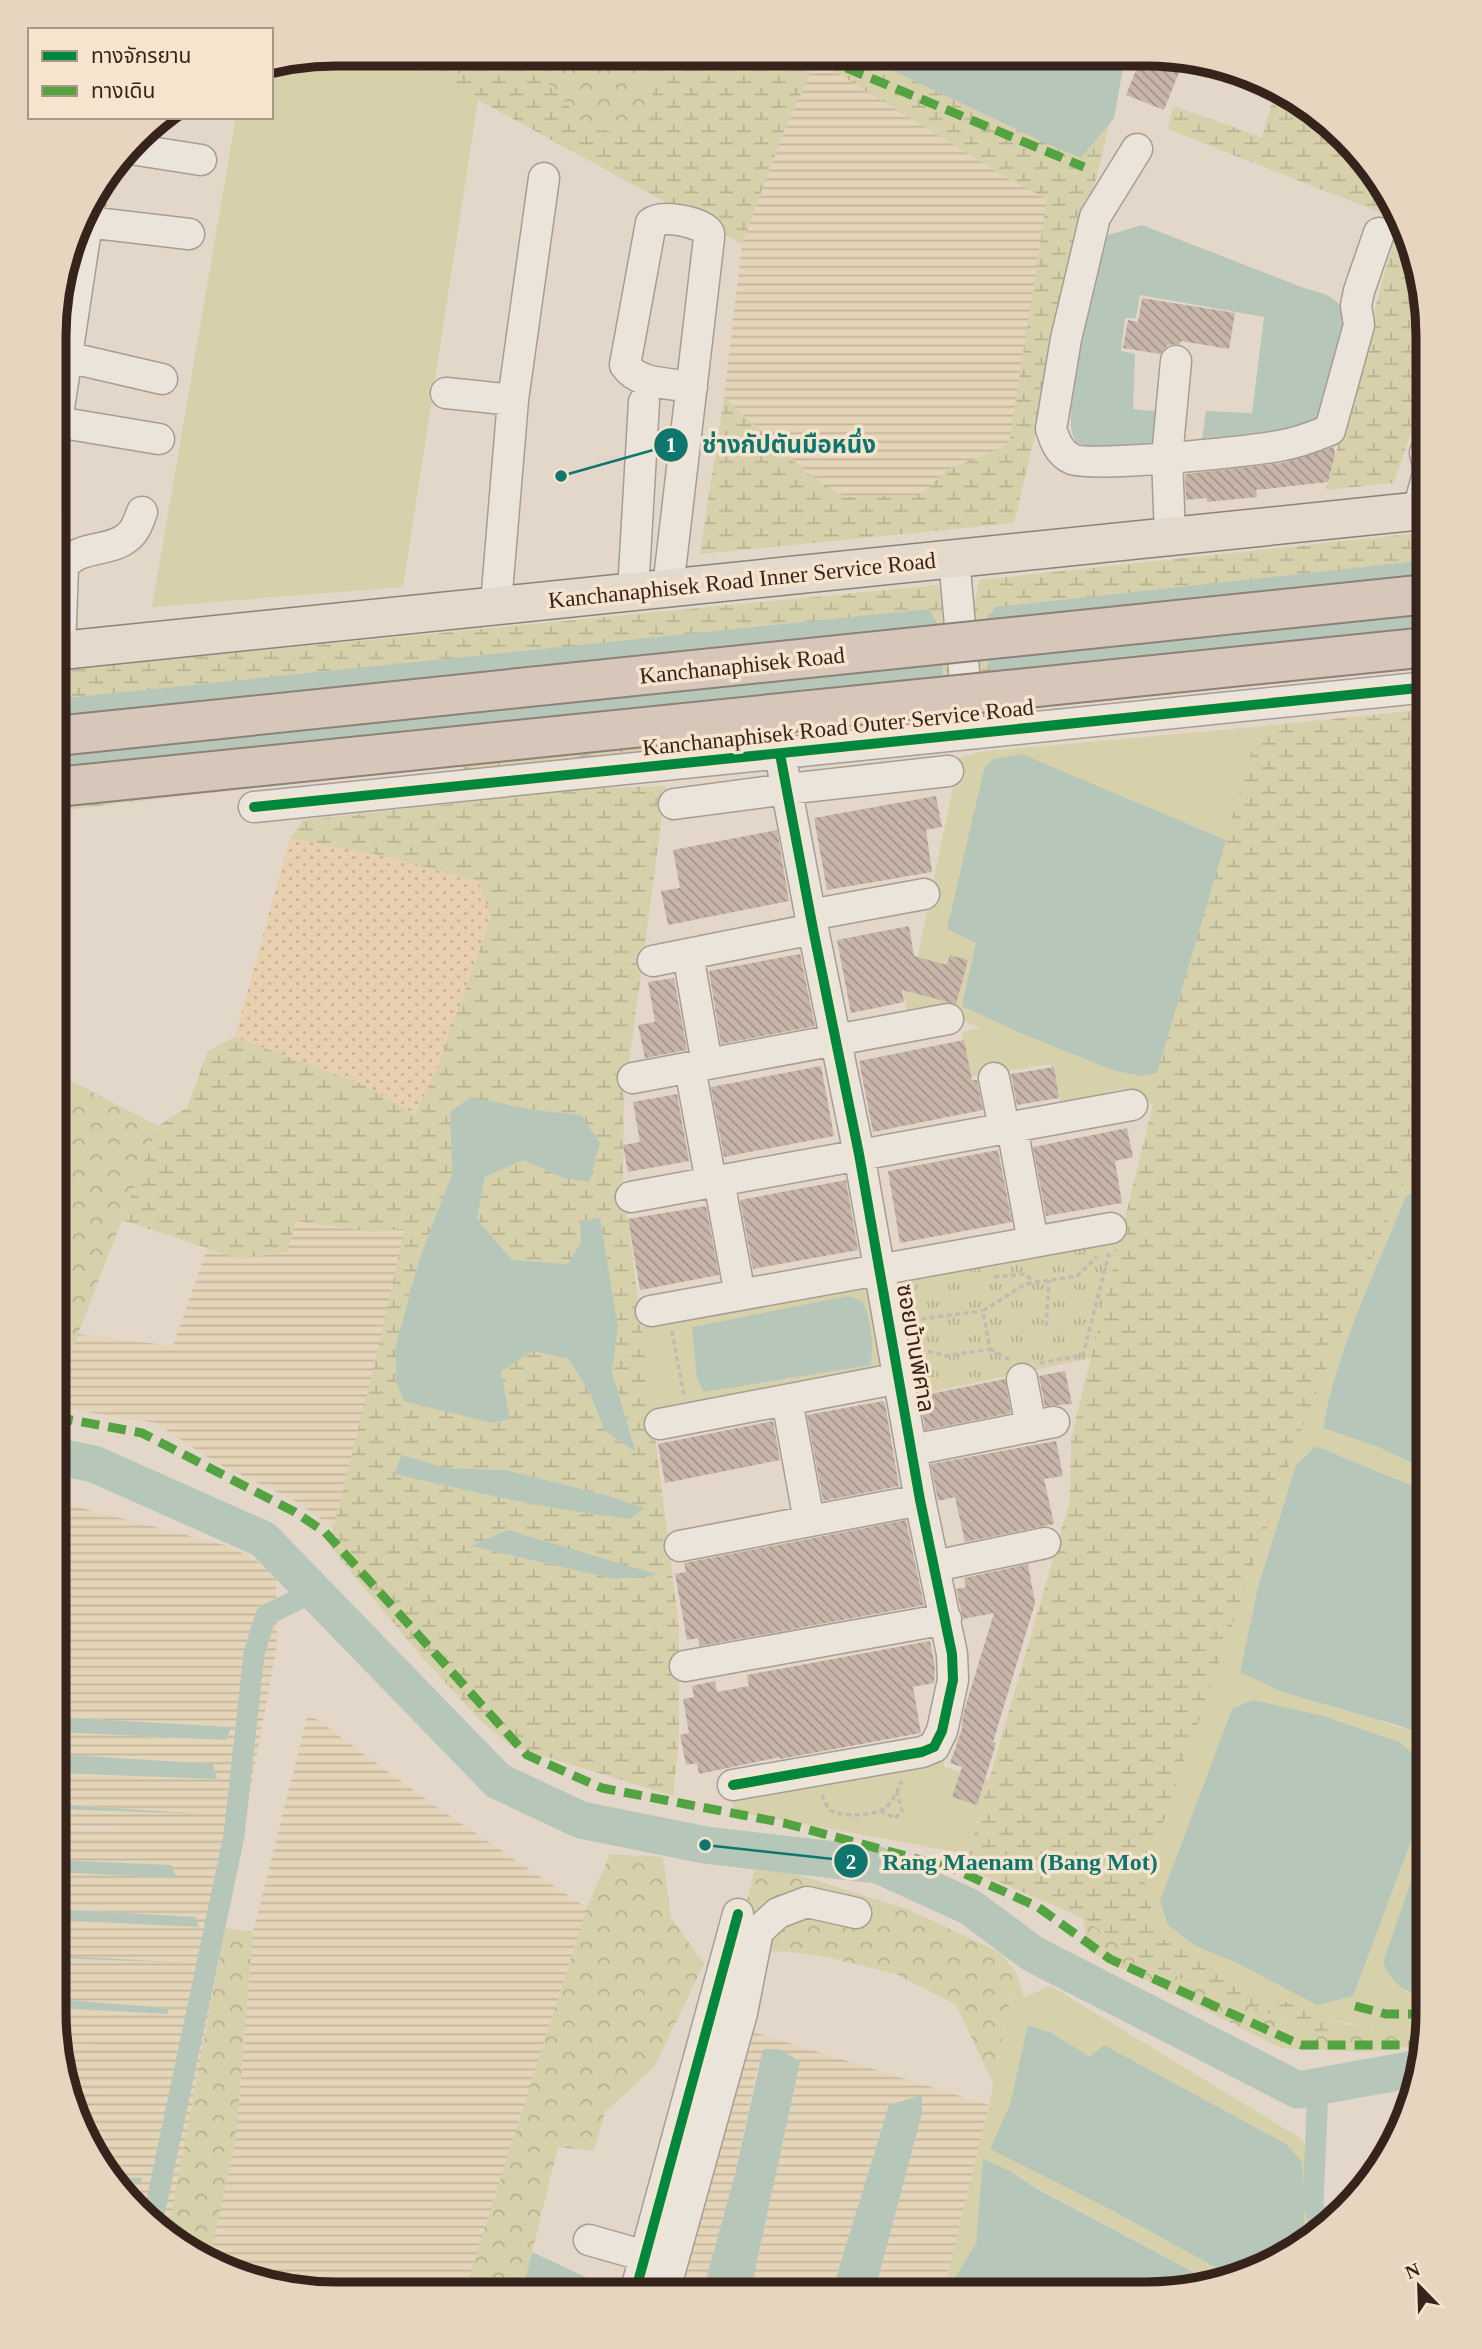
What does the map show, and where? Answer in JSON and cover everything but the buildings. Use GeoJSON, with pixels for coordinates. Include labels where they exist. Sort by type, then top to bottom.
{"type":"FeatureCollection","features":[{"type":"Feature","properties":{"kind":"highway","name":"Kanchanaphisek Road"},"geometry":{"type":"LineString","coordinates":[[66,735],[1416,595]]}},
{"type":"Feature","properties":{"kind":"highway"},"geometry":{"type":"LineString","coordinates":[[66,786],[1416,648]]}},
{"type":"Feature","properties":{"kind":"main road","name":"Kanchanaphisek Road Inner Service Road"},"geometry":{"type":"LineString","coordinates":[[66,649],[1416,511]]}},
{"type":"Feature","properties":{"kind":"street"},"geometry":{"type":"LineString","coordinates":[[1137,149],[1095,217],[1066,339],[1051,429],[1063,453],[1074,460],[1088,462],[1167,457],[1278,446],[1307,440],[1330,430],[1359,325],[1356,306],[1359,291],[1378,233]]}},
{"type":"Feature","properties":{"kind":"street"},"geometry":{"type":"LineString","coordinates":[[141,151],[201,160]]}},
{"type":"Feature","properties":{"kind":"street"},"geometry":{"type":"LineString","coordinates":[[496,604],[513,400],[544,178]]}},
{"type":"Feature","properties":{"kind":"street"},"geometry":{"type":"LineString","coordinates":[[95,215],[189,234]]}},
{"type":"Feature","properties":{"kind":"street"},"geometry":{"type":"LineString","coordinates":[[668,588],[692,387],[709,233],[704,227],[656,218],[651,223],[625,365],[641,379],[692,387]]}},
{"type":"Feature","properties":{"kind":"street"},"geometry":{"type":"LineString","coordinates":[[66,364],[84,242]]}},
{"type":"Feature","properties":{"kind":"street"},"geometry":{"type":"LineString","coordinates":[[67,357],[162,379]]}},
{"type":"Feature","properties":{"kind":"street"},"geometry":{"type":"LineString","coordinates":[[1170,536],[1167,457],[1176,361]]}},
{"type":"Feature","properties":{"kind":"street"},"geometry":{"type":"LineString","coordinates":[[446,393],[513,400]]}},
{"type":"Feature","properties":{"kind":"street"},"geometry":{"type":"LineString","coordinates":[[633,592],[643,402]]}},
{"type":"Feature","properties":{"kind":"street"},"geometry":{"type":"LineString","coordinates":[[66,424],[159,439]]}},
{"type":"Feature","properties":{"kind":"street"},"geometry":{"type":"LineString","coordinates":[[66,563],[77,554],[124,540],[135,529],[142,512]]}},
{"type":"Feature","properties":{"kind":"street"},"geometry":{"type":"LineString","coordinates":[[954,558],[970,734]]}},
{"type":"Feature","properties":{"kind":"street","name":"Kanchanaphisek Road Outer Service Road"},"geometry":{"type":"LineString","coordinates":[[254,807],[1416,688]]}},
{"type":"Feature","properties":{"kind":"street","name":"ซอยบ้านพิศาล"},"geometry":{"type":"LineString","coordinates":[[733,1785],[922,1752],[934,1746],[942,1731],[953,1680],[946,1619],[920,1500],[881,1270],[779,754]]}},
{"type":"Feature","properties":{"kind":"street"},"geometry":{"type":"LineString","coordinates":[[674,804],[948,771]]}},
{"type":"Feature","properties":{"kind":"street"},"geometry":{"type":"LineString","coordinates":[[653,961],[924,894]]}},
{"type":"Feature","properties":{"kind":"street"},"geometry":{"type":"LineString","coordinates":[[688,954],[699,1066],[715,1181],[740,1295]]}},
{"type":"Feature","properties":{"kind":"street"},"geometry":{"type":"LineString","coordinates":[[633,1078],[948,1019]]}},
{"type":"Feature","properties":{"kind":"street"},"geometry":{"type":"LineString","coordinates":[[994,1079],[1008,1127],[1033,1242]]}},
{"type":"Feature","properties":{"kind":"street"},"geometry":{"type":"LineString","coordinates":[[631,1197],[1132,1105]]}},
{"type":"Feature","properties":{"kind":"street"},"geometry":{"type":"LineString","coordinates":[[659,1310],[1111,1228]]}},
{"type":"Feature","properties":{"kind":"street"},"geometry":{"type":"LineString","coordinates":[[912,1450],[1042,1425],[1025,1370]]}},
{"type":"Feature","properties":{"kind":"street"},"geometry":{"type":"LineString","coordinates":[[660,1424],[900,1378]]}},
{"type":"Feature","properties":{"kind":"street"},"geometry":{"type":"LineString","coordinates":[[787,1400],[809,1521]]}},
{"type":"Feature","properties":{"kind":"street"},"geometry":{"type":"LineString","coordinates":[[680,1546],[920,1500]]}},
{"type":"Feature","properties":{"kind":"street"},"geometry":{"type":"LineString","coordinates":[[935,1566],[1045,1543]]}},
{"type":"Feature","properties":{"kind":"street"},"geometry":{"type":"LineString","coordinates":[[685,1666],[946,1619]]}},
{"type":"Feature","properties":{"kind":"street"},"geometry":{"type":"LineString","coordinates":[[667,2282],[742,2013],[758,1931],[778,1913],[807,1902],[856,1913]]}},
{"type":"Feature","properties":{"kind":"street"},"geometry":{"type":"LineString","coordinates":[[638,2282],[738,1914]]}},
{"type":"Feature","properties":{"kind":"street"},"geometry":{"type":"LineString","coordinates":[[589,2240],[645,2256]]}},
{"type":"Feature","properties":{"kind":"path"},"geometry":{"type":"LineString","coordinates":[[1109,1252],[1083,1355],[1025,1370],[990,1349],[946,1356],[892,1333],[983,1311],[1025,1284],[1077,1276],[1095,1258],[1109,1252]]}},
{"type":"Feature","properties":{"kind":"path"},"geometry":{"type":"LineString","coordinates":[[994,1277],[1026,1274],[1034,1282]]}},
{"type":"Feature","properties":{"kind":"path"},"geometry":{"type":"LineString","coordinates":[[1046,1326],[1049,1280]]}},
{"type":"Feature","properties":{"kind":"path"},"geometry":{"type":"LineString","coordinates":[[659,1310],[688,1419]]}},
{"type":"Feature","properties":{"kind":"path"},"geometry":{"type":"LineString","coordinates":[[983,1311],[990,1349]]}},
{"type":"Feature","properties":{"kind":"path"},"geometry":{"type":"LineString","coordinates":[[817,1769],[822,1796],[830,1811],[842,1815],[871,1814],[884,1809],[897,1792],[903,1776]]}},
{"type":"Feature","properties":{"kind":"path"},"geometry":{"type":"LineString","coordinates":[[879,1811],[895,1818],[902,1811],[897,1792]]}},
{"type":"Feature","properties":{"kind":"shaded area"},"geometry":{"type":"Polygon","coordinates":[[[813,66],[826,66],[1014,182],[1048,199],[1009,444],[947,470],[920,495],[845,497],[808,474],[724,397],[742,244],[784,131],[813,66]]]}},
{"type":"Feature","properties":{"kind":"shaded area"},"geometry":{"type":"Polygon","coordinates":[[[883,66],[1123,66],[1114,118],[1081,158],[883,66]]]}},
{"type":"Feature","properties":{"kind":"shaded area"},"geometry":{"type":"Polygon","coordinates":[[[1142,225],[1323,294],[1338,303],[1345,314],[1323,409],[1307,431],[1211,444],[1202,439],[1206,411],[1252,413],[1264,317],[1140,295],[1136,318],[1125,318],[1121,351],[1135,354],[1133,409],[1164,412],[1157,450],[1102,447],[1077,442],[1072,429],[1074,377],[1105,236],[1142,225]]]}},
{"type":"Feature","properties":{"kind":"shaded area"},"geometry":{"type":"Polygon","coordinates":[[[1416,561],[1416,659],[1002,702],[988,663],[985,623],[995,607],[1416,561]]]}},
{"type":"Feature","properties":{"kind":"shaded area"},"geometry":{"type":"Polygon","coordinates":[[[929,609],[940,629],[943,662],[941,708],[66,802],[66,698],[929,609]]]}},
{"type":"Feature","properties":{"kind":"shaded area"},"geometry":{"type":"Polygon","coordinates":[[[1022,754],[1226,840],[1157,1073],[1142,1076],[1115,1071],[962,1006],[976,943],[947,929],[984,769],[993,759],[1022,754]]]}},
{"type":"Feature","properties":{"kind":"shaded area"},"geometry":{"type":"Polygon","coordinates":[[[471,1097],[534,1110],[581,1115],[600,1143],[589,1182],[564,1178],[523,1160],[485,1177],[477,1219],[512,1260],[568,1264],[581,1242],[580,1221],[600,1218],[618,1327],[612,1372],[636,1452],[605,1431],[591,1396],[569,1359],[533,1351],[501,1371],[510,1419],[492,1423],[404,1401],[396,1382],[396,1345],[419,1260],[452,1174],[450,1112],[471,1097]]]}},
{"type":"Feature","properties":{"kind":"shaded area"},"geometry":{"type":"Polygon","coordinates":[[[1416,1193],[1416,1465],[1378,1447],[1323,1428],[1329,1398],[1358,1310],[1406,1196],[1416,1193]]]}},
{"type":"Feature","properties":{"kind":"shaded area"},"geometry":{"type":"Polygon","coordinates":[[[295,1221],[374,1232],[406,1228],[334,1528],[295,1501],[215,1462],[156,1423],[66,1409],[66,1365],[78,1334],[173,1346],[207,1248],[241,1259],[295,1221]]]}},
{"type":"Feature","properties":{"kind":"shaded area"},"geometry":{"type":"Polygon","coordinates":[[[848,1296],[863,1302],[866,1310],[872,1340],[871,1365],[704,1392],[697,1379],[692,1327],[848,1296]]]}},
{"type":"Feature","properties":{"kind":"shaded area"},"geometry":{"type":"Polygon","coordinates":[[[1316,1446],[1416,1487],[1416,1733],[1283,1692],[1240,1672],[1258,1587],[1296,1465],[1316,1446]]]}},
{"type":"Feature","properties":{"kind":"shaded area"},"geometry":{"type":"Polygon","coordinates":[[[401,1455],[447,1468],[506,1470],[645,1508],[630,1519],[570,1511],[483,1494],[395,1474],[401,1455]]]}},
{"type":"Feature","properties":{"kind":"shaded area"},"geometry":{"type":"Polygon","coordinates":[[[66,1504],[228,1546],[276,1571],[277,1646],[169,2225],[126,2183],[141,2183],[143,2178],[122,2177],[94,2132],[100,2132],[94,2132],[78,2090],[111,2091],[78,2089],[69,2045],[93,2045],[69,2044],[66,2013],[66,2009],[167,2014],[168,2009],[66,2000],[66,1958],[143,1961],[66,1956],[66,1921],[198,1927],[195,1917],[66,1910],[66,1872],[176,1877],[171,1865],[66,1861],[66,1828],[140,1828],[66,1825],[66,1809],[171,1812],[66,1805],[66,1773],[216,1778],[213,1764],[66,1755],[66,1733],[226,1740],[231,1727],[66,1718],[66,1504]]]}},
{"type":"Feature","properties":{"kind":"shaded area"},"geometry":{"type":"Polygon","coordinates":[[[508,1530],[659,1575],[613,1579],[471,1546],[508,1530]]]}},
{"type":"Feature","properties":{"kind":"shaded area"},"geometry":{"type":"Polygon","coordinates":[[[1253,1700],[1323,1716],[1399,1742],[1416,1756],[1416,1827],[1353,1996],[1317,2005],[1241,1965],[1196,1946],[1168,1925],[1160,1901],[1232,1709],[1253,1700]]]}},
{"type":"Feature","properties":{"kind":"shaded area"},"geometry":{"type":"Polygon","coordinates":[[[308,1713],[435,1806],[587,1908],[468,2282],[301,2280],[250,2268],[211,2252],[236,2136],[253,1932],[308,1713]]]}},
{"type":"Feature","properties":{"kind":"shaded area"},"geometry":{"type":"Polygon","coordinates":[[[66,1718],[231,1727],[226,1740],[66,1733],[66,1718]]]}},
{"type":"Feature","properties":{"kind":"shaded area"},"geometry":{"type":"Polygon","coordinates":[[[66,1755],[213,1764],[217,1779],[66,1773],[66,1755]]]}},
{"type":"Feature","properties":{"kind":"shaded area"},"geometry":{"type":"Polygon","coordinates":[[[66,1805],[202,1814],[66,1809],[66,1805]]]}},
{"type":"Feature","properties":{"kind":"shaded area"},"geometry":{"type":"Polygon","coordinates":[[[66,1861],[171,1865],[177,1878],[66,1873],[66,1861]]]}},
{"type":"Feature","properties":{"kind":"shaded area"},"geometry":{"type":"Polygon","coordinates":[[[1416,1866],[1416,1994],[1400,1986],[1383,1963],[1416,1866]]]}},
{"type":"Feature","properties":{"kind":"shaded area"},"geometry":{"type":"Polygon","coordinates":[[[66,1910],[195,1917],[199,1927],[66,1921],[66,1910]]]}},
{"type":"Feature","properties":{"kind":"shaded area"},"geometry":{"type":"Polygon","coordinates":[[[66,1956],[186,1963],[66,1958],[66,1956]]]}},
{"type":"Feature","properties":{"kind":"shaded area"},"geometry":{"type":"Polygon","coordinates":[[[66,2000],[168,2008],[168,2014],[66,2009],[66,2000]]]}},
{"type":"Feature","properties":{"kind":"shaded area"},"geometry":{"type":"Polygon","coordinates":[[[731,2025],[989,2105],[946,2282],[877,2282],[921,2114],[922,2096],[889,2105],[835,2282],[753,2282],[800,2062],[757,2069],[735,2174],[705,2282],[658,2282],[731,2025]]]}},
{"type":"Feature","properties":{"kind":"shaded area"},"geometry":{"type":"Polygon","coordinates":[[[1028,2025],[1050,2032],[1090,2057],[1104,2045],[1286,2144],[1302,2162],[1305,2231],[1265,2255],[1222,2271],[1115,2212],[990,2149],[1010,2104],[1028,2025]]]}},
{"type":"Feature","properties":{"kind":"shaded area"},"geometry":{"type":"Polygon","coordinates":[[[763,2049],[780,2049],[800,2062],[753,2282],[705,2282],[735,2174],[763,2049]]]}},
{"type":"Feature","properties":{"kind":"shaded area"},"geometry":{"type":"Polygon","coordinates":[[[922,2095],[922,2113],[877,2282],[835,2282],[889,2105],[922,2095]]]}},
{"type":"Feature","properties":{"kind":"shaded area"},"geometry":{"type":"Polygon","coordinates":[[[983,2159],[1008,2170],[1034,2187],[1201,2276],[1163,2282],[954,2282],[976,2243],[983,2159]]]}},
{"type":"Feature","properties":{"kind":"shaded area"},"geometry":{"type":"Polygon","coordinates":[[[122,2177],[143,2178],[141,2183],[126,2183],[122,2177]]]}},
{"type":"Feature","properties":{"kind":"shaded area"},"geometry":{"type":"Polygon","coordinates":[[[532,2252],[596,2282],[525,2282],[532,2252]]]}},
{"type":"Feature","properties":{"kind":"green space"},"geometry":{"type":"Polygon","coordinates":[[[409,66],[478,100],[403,587],[152,607],[236,119],[273,119],[273,74],[319,67],[409,66]]]}},
{"type":"Feature","properties":{"kind":"green space"},"geometry":{"type":"Polygon","coordinates":[[[409,66],[435,66],[454,75],[486,66],[550,66],[549,85],[587,126],[617,133],[654,116],[652,92],[637,66],[813,66],[784,131],[742,244],[478,100],[409,66]]]}},
{"type":"Feature","properties":{"kind":"green space"},"geometry":{"type":"Polygon","coordinates":[[[435,66],[487,66],[454,75],[435,66]]]}},
{"type":"Feature","properties":{"kind":"green space"},"geometry":{"type":"Polygon","coordinates":[[[549,66],[637,66],[652,92],[654,117],[617,133],[587,126],[548,85],[549,66]]]}},
{"type":"Feature","properties":{"kind":"green space"},"geometry":{"type":"Polygon","coordinates":[[[826,66],[883,66],[1081,158],[1110,121],[1014,523],[700,554],[724,397],[808,474],[845,497],[920,495],[947,470],[1009,444],[1047,199],[1014,182],[826,66]]]}},
{"type":"Feature","properties":{"kind":"green space"},"geometry":{"type":"Polygon","coordinates":[[[1273,99],[1310,122],[1349,158],[1387,215],[1168,129],[1173,106],[1262,137],[1273,99]]]}},
{"type":"Feature","properties":{"kind":"green space"},"geometry":{"type":"Polygon","coordinates":[[[1395,234],[1406,266],[1413,301],[1416,417],[1394,483],[1326,490],[1395,234]]]}},
{"type":"Feature","properties":{"kind":"green space"},"geometry":{"type":"Polygon","coordinates":[[[1416,533],[1416,669],[989,713],[979,668],[973,610],[979,580],[1416,533]]]}},
{"type":"Feature","properties":{"kind":"green space"},"geometry":{"type":"Polygon","coordinates":[[[937,585],[946,590],[955,714],[517,769],[464,773],[463,763],[66,810],[66,669],[937,585]]]}},
{"type":"Feature","properties":{"kind":"green space"},"geometry":{"type":"Polygon","coordinates":[[[1416,710],[1416,1176],[1408,1173],[1300,1433],[1144,1877],[1157,1936],[1259,1992],[1348,2025],[1326,2037],[1146,1964],[1083,1918],[964,1867],[1070,1500],[1071,1439],[1153,1104],[1157,1073],[1256,736],[1275,725],[1416,710]]]}},
{"type":"Feature","properties":{"kind":"green space"},"geometry":{"type":"Polygon","coordinates":[[[1275,725],[1256,736],[1226,840],[1022,754],[947,928],[976,943],[1142,1076],[1157,1073],[1153,1104],[1120,1089],[1061,1104],[1051,1064],[969,1077],[962,1032],[981,1028],[935,1008],[908,1014],[897,965],[917,960],[959,758],[979,752],[1275,725]]]}},
{"type":"Feature","properties":{"kind":"green space"},"geometry":{"type":"Polygon","coordinates":[[[666,786],[624,1100],[623,1181],[679,1627],[679,1736],[673,1796],[511,1746],[479,1719],[421,1656],[329,1545],[374,1367],[405,1228],[374,1232],[296,1221],[287,1252],[240,1259],[122,1220],[158,1126],[187,1108],[208,1051],[235,1037],[360,1083],[415,1114],[437,1068],[491,918],[478,881],[383,856],[290,838],[303,820],[596,788],[666,786]],[[534,1110],[450,1112],[452,1174],[419,1260],[396,1345],[396,1382],[510,1419],[500,1371],[533,1351],[569,1359],[591,1396],[605,1431],[636,1451],[612,1372],[618,1327],[580,1221],[581,1242],[569,1264],[512,1260],[477,1219],[485,1177],[523,1160],[564,1178],[581,1115],[534,1110]],[[401,1455],[396,1474],[512,1500],[600,1515],[630,1519],[645,1508],[506,1470],[447,1468],[401,1455]],[[508,1530],[472,1546],[613,1579],[589,1555],[508,1530]]]}},
{"type":"Feature","properties":{"kind":"green space"},"geometry":{"type":"Polygon","coordinates":[[[66,1078],[158,1126],[66,1365],[66,1078]]]}},
{"type":"Feature","properties":{"kind":"green space"},"geometry":{"type":"Polygon","coordinates":[[[1408,1173],[1416,1176],[1416,1193],[1406,1196],[1348,1339],[1323,1428],[1378,1447],[1416,1465],[1416,1487],[1316,1446],[1296,1465],[1258,1587],[1240,1672],[1416,1733],[1416,1805],[1196,1946],[1241,1965],[1405,1855],[1416,1826],[1416,1866],[1383,1963],[1407,1992],[1416,1995],[1415,2025],[1393,2028],[1358,2025],[1322,2016],[1287,2003],[1218,1970],[1156,1936],[1144,1877],[1300,1433],[1408,1173]]]}},
{"type":"Feature","properties":{"kind":"green space"},"geometry":{"type":"Polygon","coordinates":[[[1120,1238],[1091,1358],[913,1396],[922,1345],[909,1276],[1120,1238]]]}},
{"type":"Feature","properties":{"kind":"green space"},"geometry":{"type":"Polygon","coordinates":[[[872,1286],[883,1347],[880,1367],[651,1410],[641,1327],[872,1286]]]}},
{"type":"Feature","properties":{"kind":"green space"},"geometry":{"type":"Polygon","coordinates":[[[944,1760],[944,1767],[989,1780],[967,1854],[734,1811],[732,1800],[748,1795],[944,1760]]]}},
{"type":"Feature","properties":{"kind":"green space"},"geometry":{"type":"Polygon","coordinates":[[[610,1854],[663,1857],[671,1918],[704,1964],[654,2067],[605,2112],[594,2151],[558,2147],[525,2282],[468,2282],[587,1908],[610,1854]]]}},
{"type":"Feature","properties":{"kind":"green space"},"geometry":{"type":"Polygon","coordinates":[[[757,1862],[907,1909],[999,1952],[1016,1972],[993,2083],[956,2005],[896,1974],[822,1956],[778,1951],[732,1957],[757,1862]]]}},
{"type":"Feature","properties":{"kind":"green space"},"geometry":{"type":"Polygon","coordinates":[[[1083,1918],[1146,1964],[1326,2037],[1348,2025],[1415,2026],[1413,2046],[1365,2052],[1281,2048],[1088,1951],[1083,1918]]]}},
{"type":"Feature","properties":{"kind":"green space"},"geometry":{"type":"Polygon","coordinates":[[[225,1928],[253,1932],[236,2136],[211,2252],[169,2225],[225,1928]]]}},
{"type":"Feature","properties":{"kind":"green space"},"geometry":{"type":"Polygon","coordinates":[[[1016,1972],[1024,1997],[1051,1986],[1303,2140],[1309,2157],[1309,2211],[1313,2224],[1304,2231],[1304,2227],[1090,2058],[1050,2032],[1028,2025],[1010,2104],[990,2149],[1115,2212],[1222,2271],[1201,2276],[984,2159],[976,2243],[954,2282],[946,2282],[989,2105],[1016,1972]]]}},
{"type":"Feature","properties":{"kind":"sand"},"geometry":{"type":"Polygon","coordinates":[[[290,838],[383,856],[478,881],[491,917],[437,1068],[415,1114],[360,1083],[235,1037],[290,838]]]}},
{"type":"Feature","properties":{"kind":"waterway"},"geometry":{"type":"LineString","coordinates":[[66,1458],[94,1464],[263,1539],[498,1781],[581,1820],[705,1845],[878,1865],[970,1907],[1033,1954],[1298,2090],[1409,2070]]}},
{"type":"Feature","properties":{"kind":"waterway"},"geometry":{"type":"LineString","coordinates":[[154,2212],[234,1836],[254,1654],[266,1615],[314,1592]]}},
{"type":"Feature","properties":{"kind":"waterway"},"geometry":{"type":"LineString","coordinates":[[1318,2087],[1313,2204],[1318,2220]]}},
{"type":"Feature","properties":{"kind":"marked path"},"geometry":{"type":"LineString","coordinates":[[842,66],[1084,167]]}},
{"type":"Feature","properties":{"kind":"marked path"},"geometry":{"type":"LineString","coordinates":[[66,1419],[142,1433],[293,1511],[325,1532],[527,1755],[602,1788],[784,1823],[954,1869],[1038,1907],[1110,1959],[1301,2045],[1413,2045]]}},
{"type":"Feature","properties":{"kind":"marked path"},"geometry":{"type":"LineString","coordinates":[[1355,2006],[1386,2014],[1416,2014]]}},
{"type":"Feature","properties":{"kind":"cycle path"},"geometry":{"type":"LineString","coordinates":[[254,807],[1416,688]]}},
{"type":"Feature","properties":{"kind":"cycle path"},"geometry":{"type":"LineString","coordinates":[[733,1785],[922,1752],[934,1747],[942,1731],[953,1680],[952,1654],[920,1500],[859,1154],[780,754]]}},
{"type":"Feature","properties":{"kind":"cycle path"},"geometry":{"type":"LineString","coordinates":[[638,2282],[738,1914]]}},
{"type":"Feature","properties":{"kind":"place","name":"ช่างกัปตันมือหนึ่ง"},"geometry":{"type":"Point","coordinates":[561,476]}},
{"type":"Feature","properties":{"kind":"place","name":"Rang Maenam (Bang Mot)"},"geometry":{"type":"Point","coordinates":[705,1845]}}]}
